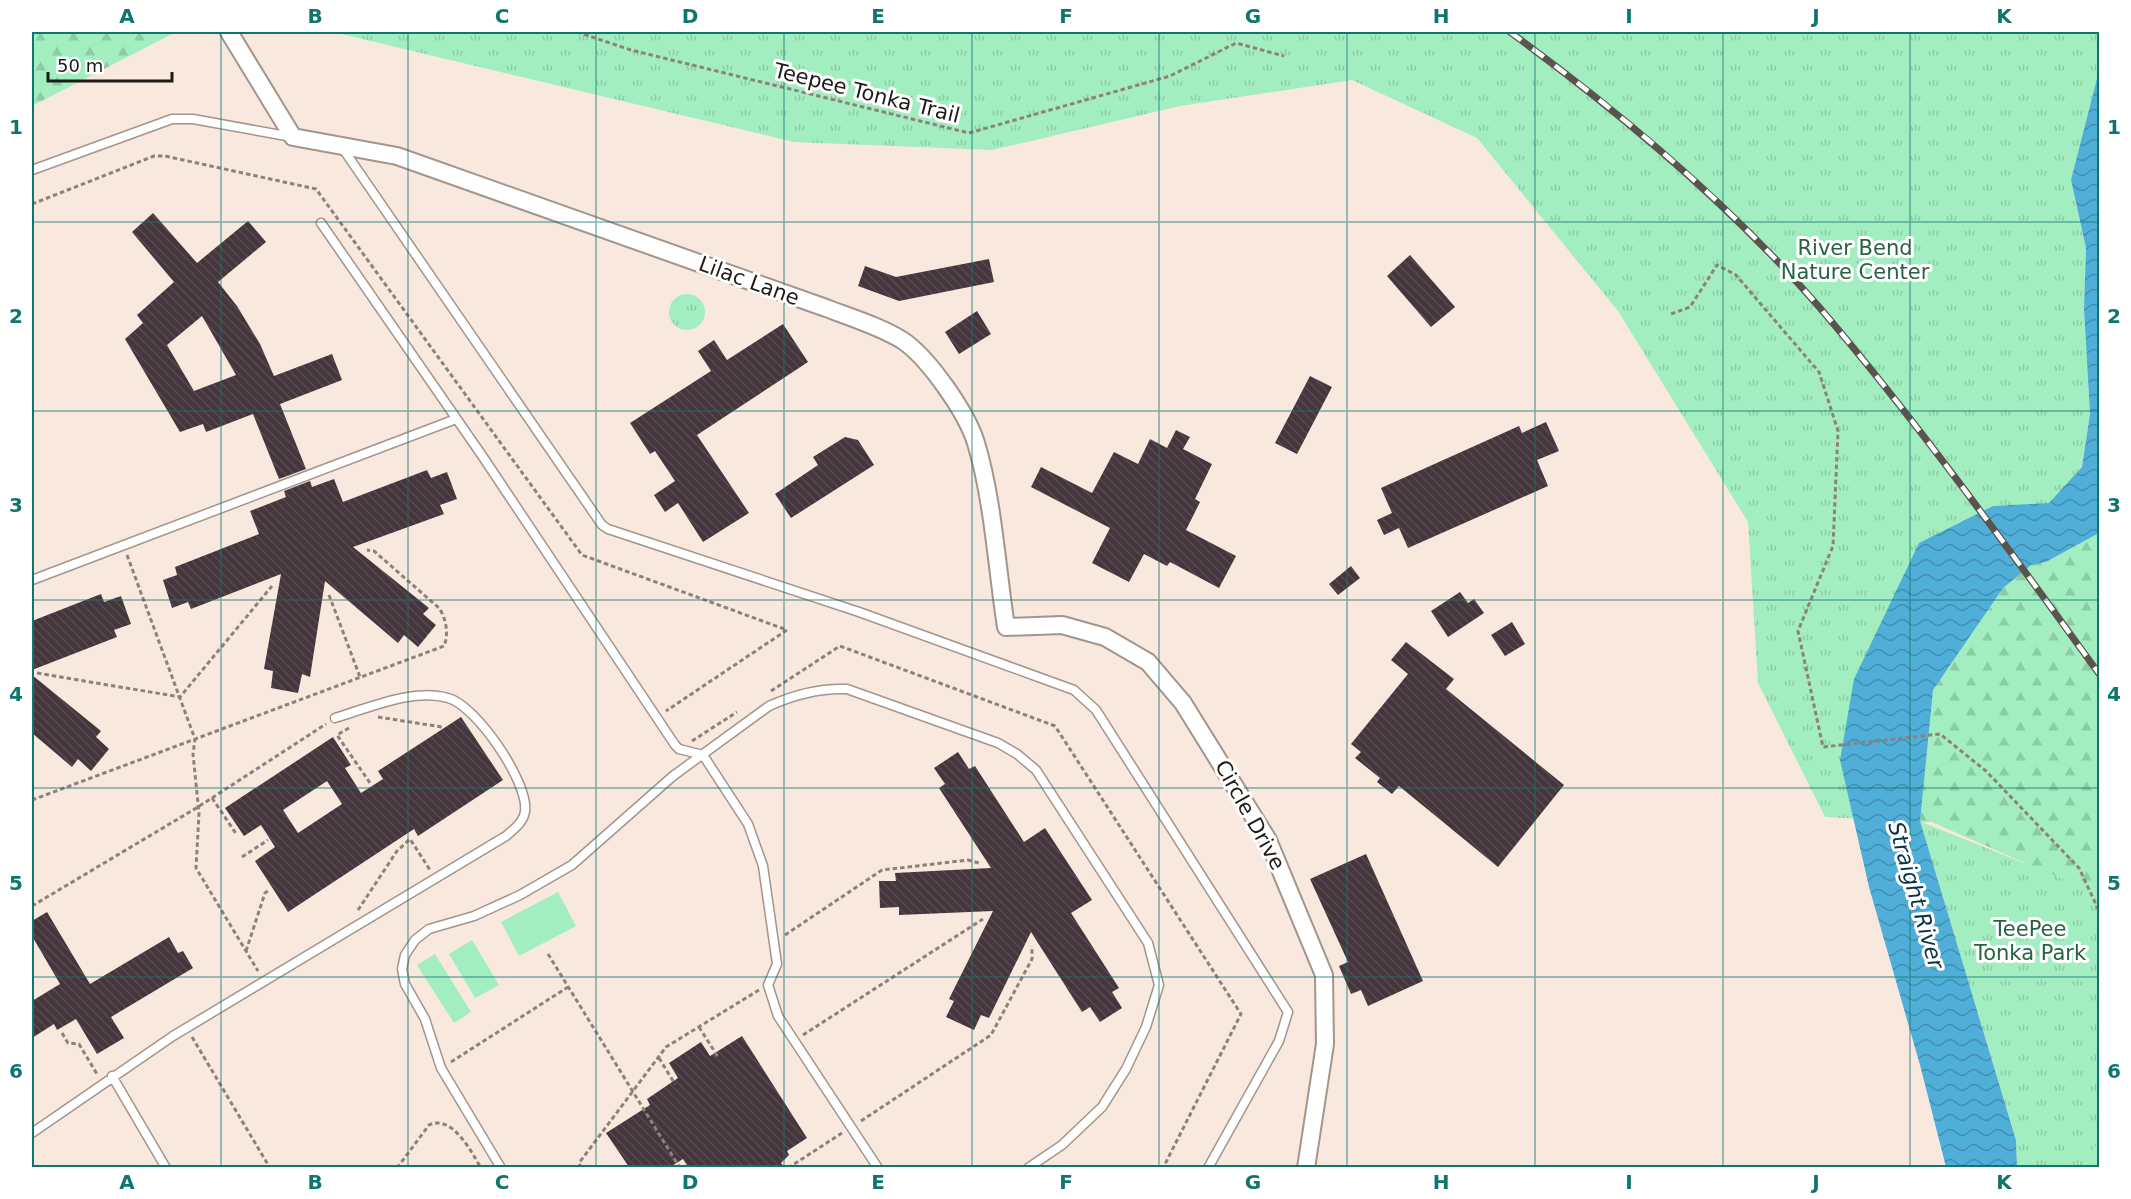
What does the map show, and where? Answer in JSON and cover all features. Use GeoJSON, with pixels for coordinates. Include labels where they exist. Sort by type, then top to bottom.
{"type":"FeatureCollection","features":[{"type":"Feature","properties":{"kind":"street"},"geometry":{"type":"LineString","coordinates":[[230,32],[293,137]]}},
{"type":"Feature","properties":{"kind":"street","name":"Lilac Lane"},"geometry":{"type":"LineString","coordinates":[[293,137],[409,160],[826,308],[878,328],[903,341],[928,363],[976,441],[1006,627]]}},
{"type":"Feature","properties":{"kind":"street","name":"Circle Drive"},"geometry":{"type":"LineString","coordinates":[[1006,627],[1062,625],[1105,637],[1148,662],[1183,703],[1268,840],[1324,975],[1325,1044],[1306,1167]]}},
{"type":"Feature","properties":{"kind":"lane"},"geometry":{"type":"LineString","coordinates":[[32,170],[172,119],[193,119],[293,137]]}},
{"type":"Feature","properties":{"kind":"lane"},"geometry":{"type":"LineString","coordinates":[[341,146],[602,525],[859,612],[1074,690],[1096,710],[1288,1012],[1279,1041],[1209,1167]]}},
{"type":"Feature","properties":{"kind":"lane"},"geometry":{"type":"LineString","coordinates":[[321,223],[679,749],[703,755],[748,824],[763,866],[777,964],[768,985],[778,1016],[878,1167]]}},
{"type":"Feature","properties":{"kind":"lane"},"geometry":{"type":"LineString","coordinates":[[32,580],[456,419]]}},
{"type":"Feature","properties":{"kind":"lane"},"geometry":{"type":"LineString","coordinates":[[501,1167],[441,1068],[425,1019],[412,1000],[402,969],[405,955],[415,940],[429,929],[474,916],[520,896],[563,871],[594,848],[673,776],[769,706],[808,693],[847,689],[998,743],[1017,754],[1036,770],[1148,943],[1159,985],[1146,1027],[1126,1070],[1102,1107],[1062,1145],[1028,1167]]}},
{"type":"Feature","properties":{"kind":"lane"},"geometry":{"type":"LineString","coordinates":[[32,1133],[112,1076],[186,1028],[506,836],[526,813],[524,793],[500,750],[471,710],[448,698],[413,696],[335,718]]}},
{"type":"Feature","properties":{"kind":"lane"},"geometry":{"type":"LineString","coordinates":[[112,1076],[166,1167]]}},
{"type":"Feature","properties":{"kind":"path","name":"Teepee Tonka Trail"},"geometry":{"type":"LineString","coordinates":[[577,32],[631,50],[969,134],[1170,76],[1236,43],[1284,56]]}},
{"type":"Feature","properties":{"kind":"path"},"geometry":{"type":"LineString","coordinates":[[1671,314],[1690,307],[1717,265],[1736,275],[1819,372],[1838,431],[1833,546],[1798,631],[1823,747],[1940,734],[1986,771],[2079,868],[2100,913]]}},
{"type":"Feature","properties":{"kind":"path"},"geometry":{"type":"LineString","coordinates":[[123,545],[195,739],[193,754],[198,807],[196,868],[264,981]]}},
{"type":"Feature","properties":{"kind":"path"},"geometry":{"type":"LineString","coordinates":[[32,800],[444,646],[446,641],[445,620],[439,608],[374,551],[367,550]]}},
{"type":"Feature","properties":{"kind":"path"},"geometry":{"type":"LineString","coordinates":[[180,697],[272,586]]}},
{"type":"Feature","properties":{"kind":"path"},"geometry":{"type":"LineString","coordinates":[[329,595],[360,677]]}},
{"type":"Feature","properties":{"kind":"path"},"geometry":{"type":"LineString","coordinates":[[770,691],[840,646],[1055,726],[1241,1014],[1163,1167]]}},
{"type":"Feature","properties":{"kind":"path"},"geometry":{"type":"LineString","coordinates":[[37,673],[180,697]]}},
{"type":"Feature","properties":{"kind":"path"},"geometry":{"type":"LineString","coordinates":[[679,749],[739,711]]}},
{"type":"Feature","properties":{"kind":"path"},"geometry":{"type":"LineString","coordinates":[[368,715],[442,727]]}},
{"type":"Feature","properties":{"kind":"path"},"geometry":{"type":"LineString","coordinates":[[32,906],[198,807],[335,718]]}},
{"type":"Feature","properties":{"kind":"path"},"geometry":{"type":"LineString","coordinates":[[353,725],[337,735],[370,783]]}},
{"type":"Feature","properties":{"kind":"path"},"geometry":{"type":"LineString","coordinates":[[212,798],[237,835]]}},
{"type":"Feature","properties":{"kind":"path"},"geometry":{"type":"LineString","coordinates":[[342,934],[397,850],[410,839],[435,878]]}},
{"type":"Feature","properties":{"kind":"path"},"geometry":{"type":"LineString","coordinates":[[242,857],[268,840]]}},
{"type":"Feature","properties":{"kind":"path"},"geometry":{"type":"LineString","coordinates":[[774,942],[882,870],[968,860],[979,862]]}},
{"type":"Feature","properties":{"kind":"path"},"geometry":{"type":"LineString","coordinates":[[246,951],[265,893],[270,889]]}},
{"type":"Feature","properties":{"kind":"path"},"geometry":{"type":"LineString","coordinates":[[794,1040],[983,919]]}},
{"type":"Feature","properties":{"kind":"path"},"geometry":{"type":"LineString","coordinates":[[788,1167],[991,1035],[1032,959],[1032,946]]}},
{"type":"Feature","properties":{"kind":"path"},"geometry":{"type":"LineString","coordinates":[[548,954],[680,1167]]}},
{"type":"Feature","properties":{"kind":"path"},"geometry":{"type":"LineString","coordinates":[[581,1167],[579,1163],[666,1047],[768,985]]}},
{"type":"Feature","properties":{"kind":"path"},"geometry":{"type":"LineString","coordinates":[[441,1068],[568,987]]}},
{"type":"Feature","properties":{"kind":"path"},"geometry":{"type":"LineString","coordinates":[[699,1027],[718,1057]]}},
{"type":"Feature","properties":{"kind":"path"},"geometry":{"type":"LineString","coordinates":[[186,1028],[270,1167]]}},
{"type":"Feature","properties":{"kind":"path"},"geometry":{"type":"LineString","coordinates":[[62,1034],[68,1043],[79,1044],[102,1083]]}},
{"type":"Feature","properties":{"kind":"path"},"geometry":{"type":"LineString","coordinates":[[658,1058],[675,1084]]}},
{"type":"Feature","properties":{"kind":"path"},"geometry":{"type":"LineString","coordinates":[[397,1167],[429,1125],[435,1122],[447,1125],[462,1139],[481,1167]]}},
{"type":"Feature","properties":{"kind":"green space"},"geometry":{"type":"Polygon","coordinates":[[[32,32],[176,32],[32,106],[32,32]]]}},
{"type":"Feature","properties":{"kind":"green space","name":"River Bend Nature Center"},"geometry":{"type":"Polygon","coordinates":[[[333,32],[2099,32],[2099,81],[2071,180],[2086,248],[2084,309],[2090,414],[2082,467],[2049,504],[1994,506],[2099,629],[2099,1167],[2017,1167],[2016,1139],[1920,822],[1825,817],[1758,683],[1748,522],[1618,311],[1477,138],[1352,80],[1180,106],[992,150],[794,142],[333,32]],[[1923,822],[2034,867],[1932,822],[1923,822]]]}},
{"type":"Feature","properties":{"kind":"green space"},"geometry":{"type":"Polygon","coordinates":[[[687,294],[700,299],[705,312],[700,325],[687,330],[674,325],[669,312],[674,299],[687,294]]]}},
{"type":"Feature","properties":{"kind":"green space"},"geometry":{"type":"Polygon","coordinates":[[[2099,533],[2099,909],[2077,885],[1932,822],[1920,821],[1933,690],[2003,588],[2031,565],[2046,562],[2099,533]]]}},
{"type":"Feature","properties":{"kind":"green space"},"geometry":{"type":"Polygon","coordinates":[[[558,892],[576,926],[519,956],[501,922],[558,892]]]}},
{"type":"Feature","properties":{"kind":"green space"},"geometry":{"type":"Polygon","coordinates":[[[472,940],[499,985],[475,998],[449,954],[472,940]]]}},
{"type":"Feature","properties":{"kind":"green space"},"geometry":{"type":"Polygon","coordinates":[[[435,954],[471,1012],[454,1023],[417,965],[435,954]]]}},
{"type":"Feature","properties":{"kind":"green space"},"geometry":{"type":"Polygon","coordinates":[[[2099,1141],[2099,1167],[2080,1167],[2099,1141]]]}},
{"type":"Feature","properties":{"kind":"water","name":"Straight River"},"geometry":{"type":"Polygon","coordinates":[[[2099,71],[2099,533],[2046,562],[2031,565],[2003,588],[1933,690],[1920,821],[2016,1140],[2017,1167],[1946,1167],[1920,1065],[1869,887],[1840,760],[1854,679],[1919,543],[1993,506],[2049,503],[2082,467],[2090,414],[2084,309],[2086,248],[2071,180],[2099,71]]]}},
{"type":"Feature","properties":{"kind":"building"},"geometry":{"type":"Polygon","coordinates":[[[153,213],[197,263],[248,221],[266,242],[218,282],[237,306],[260,344],[274,376],[332,354],[342,380],[280,404],[306,469],[279,479],[253,414],[206,432],[203,424],[180,432],[125,339],[143,323],[137,315],[174,282],[132,232],[153,213]],[[202,316],[167,345],[194,391],[236,375],[202,316]]]}},
{"type":"Feature","properties":{"kind":"building"},"geometry":{"type":"Polygon","coordinates":[[[1410,255],[1455,307],[1431,327],[1387,276],[1410,255]]]}},
{"type":"Feature","properties":{"kind":"building"},"geometry":{"type":"Polygon","coordinates":[[[989,259],[994,282],[899,301],[858,286],[865,266],[896,277],[989,259]]]}},
{"type":"Feature","properties":{"kind":"building"},"geometry":{"type":"Polygon","coordinates":[[[977,311],[991,334],[959,354],[945,332],[977,311]]]}},
{"type":"Feature","properties":{"kind":"building"},"geometry":{"type":"Polygon","coordinates":[[[783,324],[808,362],[697,435],[749,513],[703,542],[678,503],[665,512],[654,495],[675,481],[655,451],[650,454],[630,423],[711,371],[698,351],[714,340],[727,360],[783,324]]]}},
{"type":"Feature","properties":{"kind":"building"},"geometry":{"type":"Polygon","coordinates":[[[1310,376],[1332,387],[1297,454],[1275,443],[1310,376]]]}},
{"type":"Feature","properties":{"kind":"building"},"geometry":{"type":"Polygon","coordinates":[[[1546,422],[1559,451],[1537,460],[1548,486],[1408,548],[1399,528],[1384,535],[1377,520],[1392,513],[1381,488],[1519,426],[1522,433],[1546,422]]]}},
{"type":"Feature","properties":{"kind":"building"},"geometry":{"type":"Polygon","coordinates":[[[1176,430],[1190,437],[1183,449],[1212,464],[1195,499],[1200,502],[1186,530],[1236,556],[1219,588],[1170,562],[1167,566],[1144,554],[1129,582],[1092,563],[1110,528],[1031,487],[1041,467],[1092,493],[1114,452],[1138,464],[1150,439],[1167,448],[1176,430]]]}},
{"type":"Feature","properties":{"kind":"building"},"geometry":{"type":"Polygon","coordinates":[[[845,437],[858,440],[874,465],[791,518],[775,494],[818,465],[813,457],[845,437]]]}},
{"type":"Feature","properties":{"kind":"building"},"geometry":{"type":"Polygon","coordinates":[[[427,470],[431,478],[447,472],[457,499],[440,505],[444,514],[353,547],[429,608],[423,614],[436,625],[418,647],[404,635],[398,643],[325,581],[310,677],[302,674],[298,693],[271,688],[273,671],[264,669],[281,574],[191,609],[188,602],[172,608],[163,580],[177,575],[175,567],[259,534],[250,511],[286,497],[284,491],[310,481],[312,487],[334,479],[343,502],[427,470]]]}},
{"type":"Feature","properties":{"kind":"building"},"geometry":{"type":"Polygon","coordinates":[[[1351,566],[1360,578],[1338,595],[1329,584],[1351,566]]]}},
{"type":"Feature","properties":{"kind":"building"},"geometry":{"type":"Polygon","coordinates":[[[1460,592],[1468,603],[1474,599],[1484,613],[1448,637],[1431,611],[1460,592]]]}},
{"type":"Feature","properties":{"kind":"building"},"geometry":{"type":"Polygon","coordinates":[[[101,594],[104,602],[121,596],[131,624],[114,630],[117,637],[32,670],[32,621],[101,594]]]}},
{"type":"Feature","properties":{"kind":"building"},"geometry":{"type":"Polygon","coordinates":[[[1512,622],[1525,644],[1505,656],[1491,635],[1512,622]]]}},
{"type":"Feature","properties":{"kind":"building"},"geometry":{"type":"Polygon","coordinates":[[[1406,642],[1454,679],[1446,689],[1564,785],[1498,867],[1399,786],[1392,794],[1377,782],[1380,778],[1355,758],[1361,752],[1351,744],[1408,674],[1391,660],[1406,642]]]}},
{"type":"Feature","properties":{"kind":"building"},"geometry":{"type":"Polygon","coordinates":[[[32,675],[101,731],[96,737],[109,749],[91,771],[78,759],[72,767],[32,733],[32,675]]]}},
{"type":"Feature","properties":{"kind":"building"},"geometry":{"type":"Polygon","coordinates":[[[461,717],[503,780],[418,836],[414,829],[288,912],[255,861],[275,847],[261,825],[244,836],[225,808],[333,737],[351,765],[345,768],[361,793],[383,779],[378,771],[461,717]],[[327,781],[283,810],[298,833],[342,804],[327,781]]]}},
{"type":"Feature","properties":{"kind":"building"},"geometry":{"type":"Polygon","coordinates":[[[958,752],[969,769],[975,766],[1024,842],[1045,828],[1092,900],[1071,913],[1119,988],[1112,992],[1122,1008],[1100,1022],[1090,1007],[1082,1012],[1031,932],[989,1018],[981,1015],[974,1030],[946,1017],[954,1001],[949,999],[993,911],[899,915],[899,907],[880,908],[879,881],[896,881],[895,873],[991,868],[939,788],[945,784],[934,768],[958,752]]]}},
{"type":"Feature","properties":{"kind":"building"},"geometry":{"type":"Polygon","coordinates":[[[1366,854],[1423,981],[1368,1006],[1361,990],[1351,994],[1339,966],[1348,962],[1310,879],[1366,854]]]}},
{"type":"Feature","properties":{"kind":"building"},"geometry":{"type":"Polygon","coordinates":[[[47,912],[90,984],[169,937],[178,953],[183,951],[193,968],[111,1017],[124,1038],[97,1054],[76,1019],[57,1030],[54,1024],[32,1038],[32,1001],[60,984],[32,936],[32,921],[47,912]]]}},
{"type":"Feature","properties":{"kind":"building"},"geometry":{"type":"Polygon","coordinates":[[[742,1036],[807,1138],[787,1151],[789,1155],[781,1163],[784,1167],[688,1167],[683,1159],[670,1167],[629,1167],[606,1133],[650,1105],[647,1099],[678,1078],[669,1063],[701,1042],[710,1056],[742,1036]]]}},
{"type":"Feature","properties":{"kind":"railway"},"geometry":{"type":"LineString","coordinates":[[1510,32],[1593,95],[1673,161],[1749,232],[1820,308],[1929,443],[2100,675]]}},
{"type":"Feature","properties":{"kind":"park label","name":"TeePee Tonka Park"},"geometry":{"type":"Point","coordinates":[2030,941]}}]}
